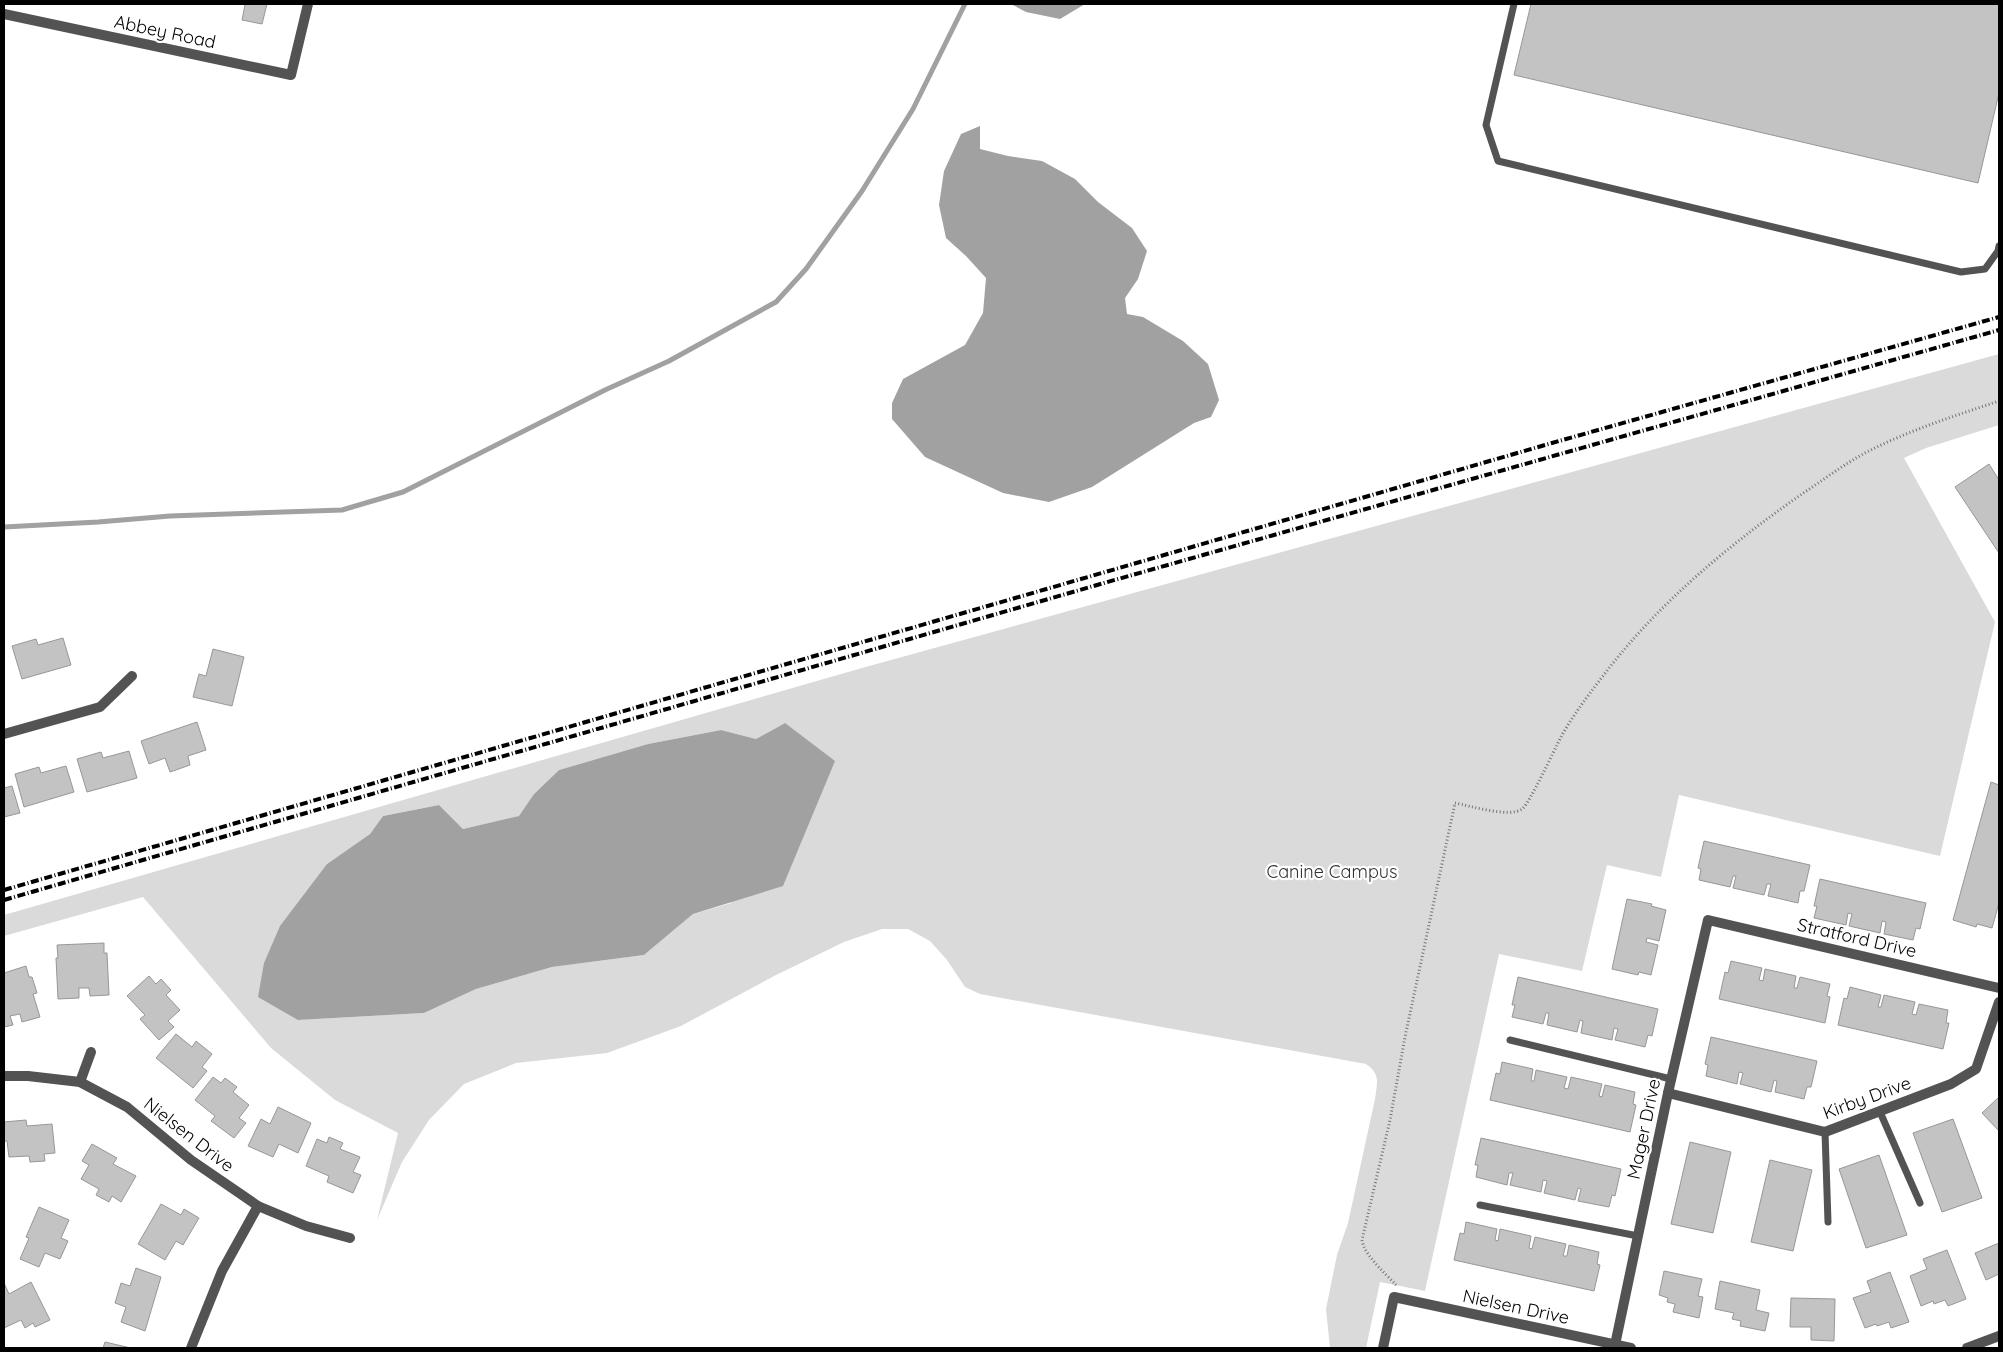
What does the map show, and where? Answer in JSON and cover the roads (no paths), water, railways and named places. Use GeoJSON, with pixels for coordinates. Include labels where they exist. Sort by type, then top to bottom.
{"type":"FeatureCollection","features":[{"type":"Feature","properties":{"kind":"street","name":"Abbey Road"},"geometry":{"type":"LineString","coordinates":[[4,14],[291,75],[308,4]]}},
{"type":"Feature","properties":{"kind":"street"},"geometry":{"type":"LineString","coordinates":[[4,734],[100,707],[132,676]]}},
{"type":"Feature","properties":{"kind":"street","name":"Stratford Drive"},"geometry":{"type":"LineString","coordinates":[[1708,920],[1999,988]]}},
{"type":"Feature","properties":{"kind":"street","name":"Mager Drive"},"geometry":{"type":"LineString","coordinates":[[1615,1345],[1671,1079],[1708,920]]}},
{"type":"Feature","properties":{"kind":"street","name":"Kirby Drive"},"geometry":{"type":"LineString","coordinates":[[1668,1093],[1825,1132],[1951,1084],[1976,1069],[1999,1002]]}},
{"type":"Feature","properties":{"kind":"street"},"geometry":{"type":"LineString","coordinates":[[80,1082],[91,1052]]}},
{"type":"Feature","properties":{"kind":"street","name":"Nielsen Drive"},"geometry":{"type":"LineString","coordinates":[[4,1076],[28,1076],[80,1082],[127,1107],[191,1160],[258,1206],[306,1226],[350,1238]]}},
{"type":"Feature","properties":{"kind":"street"},"geometry":{"type":"LineString","coordinates":[[191,1348],[222,1271],[258,1206]]}},
{"type":"Feature","properties":{"kind":"street","name":"Nielsen Drive"},"geometry":{"type":"LineString","coordinates":[[1383,1348],[1394,1297],[1631,1348]]}},
{"type":"Feature","properties":{"kind":"street"},"geometry":{"type":"LineString","coordinates":[[1967,1348],[1999,1336]]}},
{"type":"Feature","properties":{"kind":"lane"},"geometry":{"type":"LineString","coordinates":[[1514,4],[1486,125],[1498,161],[1961,272],[1985,269],[1998,251],[1999,246]]}},
{"type":"Feature","properties":{"kind":"lane"},"geometry":{"type":"LineString","coordinates":[[1510,1040],[1671,1079]]}},
{"type":"Feature","properties":{"kind":"lane"},"geometry":{"type":"LineString","coordinates":[[1880,1112],[1920,1202]]}},
{"type":"Feature","properties":{"kind":"lane"},"geometry":{"type":"LineString","coordinates":[[1825,1132],[1828,1222]]}},
{"type":"Feature","properties":{"kind":"lane"},"geometry":{"type":"LineString","coordinates":[[1480,1205],[1638,1236]]}},
{"type":"Feature","properties":{"kind":"waterway"},"geometry":{"type":"LineString","coordinates":[[4,527],[170,516],[342,510],[403,492],[605,390],[669,361],[776,302],[806,269],[862,191],[913,109],[965,4]]}},
{"type":"Feature","properties":{"kind":"railway"},"geometry":{"type":"LineString","coordinates":[[4,890],[1552,443],[1999,317]]}},
{"type":"Feature","properties":{"kind":"railway"},"geometry":{"type":"LineString","coordinates":[[4,900],[1104,583],[1999,330]]}},
{"type":"Feature","properties":{"kind":"park label","name":"Canine Campus"},"geometry":{"type":"Point","coordinates":[1332,872]}}]}
